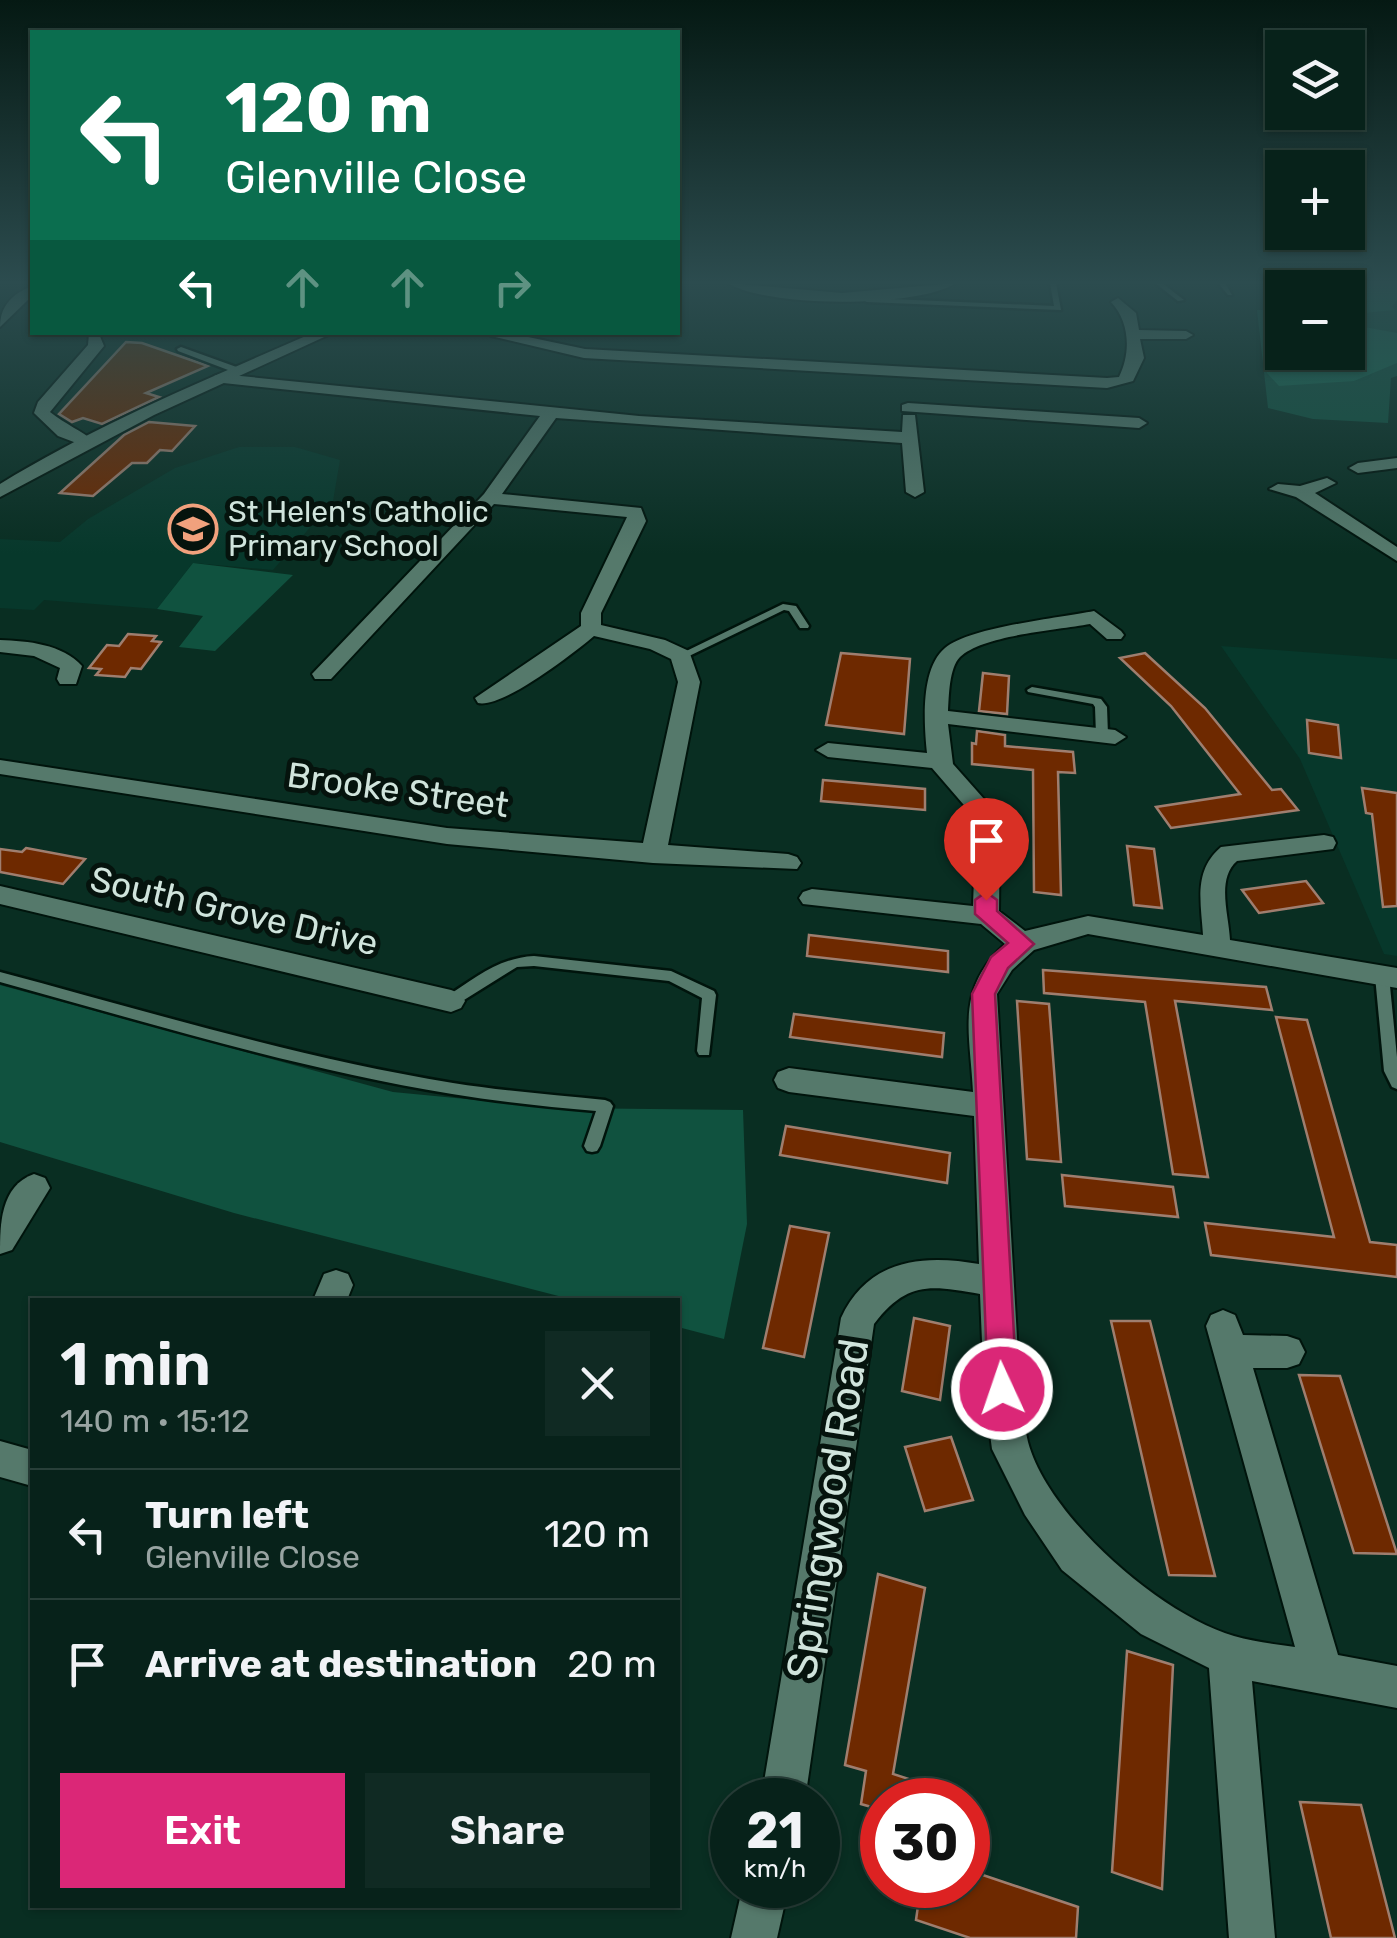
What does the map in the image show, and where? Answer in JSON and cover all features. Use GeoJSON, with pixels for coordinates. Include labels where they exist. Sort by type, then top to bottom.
{"type":"FeatureCollection","features":[{"type":"Feature","properties":{"kind":"street"},"geometry":{"type":"LineString","coordinates":[[75,373],[44,404],[42,413],[64,432],[87,442]]}},
{"type":"Feature","properties":{"kind":"street"},"geometry":{"type":"LineString","coordinates":[[3,487],[87,442],[233,373]]}},
{"type":"Feature","properties":{"kind":"street"},"geometry":{"type":"LineString","coordinates":[[896,373],[1107,383],[1125,380],[1128,373]]}},
{"type":"Feature","properties":{"kind":"street"},"geometry":{"type":"LineString","coordinates":[[905,374],[914,492]]}},
{"type":"Feature","properties":{"kind":"street"},"geometry":{"type":"LineString","coordinates":[[220,379],[550,413],[910,438]]}},
{"type":"Feature","properties":{"kind":"street"},"geometry":{"type":"LineString","coordinates":[[908,408],[1139,423]]}},
{"type":"Feature","properties":{"kind":"street"},"geometry":{"type":"LineString","coordinates":[[323,674],[490,498],[550,413]]}},
{"type":"Feature","properties":{"kind":"street"},"geometry":{"type":"LineString","coordinates":[[1358,468],[1397,463]]}},
{"type":"Feature","properties":{"kind":"street"},"geometry":{"type":"LineString","coordinates":[[1301,492],[1327,483]]}},
{"type":"Feature","properties":{"kind":"street"},"geometry":{"type":"LineString","coordinates":[[1278,489],[1301,492],[1397,554]]}},
{"type":"Feature","properties":{"kind":"street"},"geometry":{"type":"LineString","coordinates":[[486,698],[563,652],[591,628],[591,613],[636,522],[635,512],[490,498]]}},
{"type":"Feature","properties":{"kind":"street"},"geometry":{"type":"LineString","coordinates":[[986,914],[988,817],[939,761],[937,716],[942,669],[948,656],[968,645],[1094,617],[1114,635]]}},
{"type":"Feature","properties":{"kind":"street"},"geometry":{"type":"LineString","coordinates":[[591,628],[656,641],[682,656],[690,682],[653,854]]}},
{"type":"Feature","properties":{"kind":"street"},"geometry":{"type":"LineString","coordinates":[[0,646],[33,648],[58,656],[70,666],[68,680]]}},
{"type":"Feature","properties":{"kind":"street"},"geometry":{"type":"LineString","coordinates":[[937,716],[1108,736]]}},
{"type":"Feature","properties":{"kind":"street"},"geometry":{"type":"LineString","coordinates":[[828,750],[939,761]]}},
{"type":"Feature","properties":{"kind":"street","name":"Brooke Street"},"geometry":{"type":"LineString","coordinates":[[0,767],[447,836],[788,863]]}},
{"type":"Feature","properties":{"kind":"street"},"geometry":{"type":"LineString","coordinates":[[1216,944],[1212,874],[1217,861],[1230,853],[1324,842]]}},
{"type":"Feature","properties":{"kind":"street","name":"South Grove Drive"},"geometry":{"type":"LineString","coordinates":[[0,895],[451,1001]]}},
{"type":"Feature","properties":{"kind":"street"},"geometry":{"type":"LineString","coordinates":[[812,898],[969,916],[986,914],[1022,944]]}},
{"type":"Feature","properties":{"kind":"street"},"geometry":{"type":"LineString","coordinates":[[1389,977],[1270,958],[1216,944],[1088,925],[1055,930],[1022,944],[999,962],[984,994],[1002,1389],[1012,1449],[1038,1502],[1076,1556],[1155,1620],[1228,1656],[1397,1687]]}},
{"type":"Feature","properties":{"kind":"street"},"geometry":{"type":"LineString","coordinates":[[789,1080],[989,1106]]}},
{"type":"Feature","properties":{"kind":"street"},"geometry":{"type":"LineString","coordinates":[[0,1240],[34,1188]]}},
{"type":"Feature","properties":{"kind":"street","name":"Springwood Road"},"geometry":{"type":"LineString","coordinates":[[786,1778],[858,1318],[892,1278],[932,1272],[998,1282]]}},
{"type":"Feature","properties":{"kind":"street"},"geometry":{"type":"LineString","coordinates":[[1287,1352],[1226,1338],[1322,1671]]}},
{"type":"Feature","properties":{"kind":"street"},"geometry":{"type":"LineString","coordinates":[[0,1459],[30,1467]]}},
{"type":"Feature","properties":{"kind":"street"},"geometry":{"type":"LineString","coordinates":[[1228,1656],[1252,1938]]}},
{"type":"Feature","properties":{"kind":"street"},"geometry":{"type":"LineString","coordinates":[[754,1938],[761,1908]]}},
{"type":"Feature","properties":{"kind":"lane"},"geometry":{"type":"LineString","coordinates":[[682,656],[784,607],[792,608],[804,626]]}},
{"type":"Feature","properties":{"kind":"lane"},"geometry":{"type":"LineString","coordinates":[[1032,690],[1088,697],[1098,702],[1108,736]]}},
{"type":"Feature","properties":{"kind":"lane"},"geometry":{"type":"LineString","coordinates":[[451,1001],[515,962],[534,960],[671,976],[709,996],[704,1051]]}},
{"type":"Feature","properties":{"kind":"lane"},"geometry":{"type":"LineString","coordinates":[[1389,977],[1390,1071],[1397,1083]]}},
{"type":"Feature","properties":{"kind":"lane"},"geometry":{"type":"LineString","coordinates":[[0,978],[388,1079],[544,1102],[604,1106],[592,1146]]}},
{"type":"Feature","properties":{"kind":"shaded area"},"geometry":{"type":"Polygon","coordinates":[[[1264,373],[1397,373],[1391,378],[1388,423],[1313,419],[1268,408],[1264,373]]]}},
{"type":"Feature","properties":{"kind":"shaded area"},"geometry":{"type":"Polygon","coordinates":[[[1267,373],[1372,373],[1354,381],[1279,386],[1267,373]]]}},
{"type":"Feature","properties":{"kind":"shaded area","name":"St Helen's Catholic Primary School"},"geometry":{"type":"Polygon","coordinates":[[[239,447],[295,447],[340,460],[333,501],[273,570],[193,563],[157,609],[44,600],[34,610],[0,608],[0,539],[60,542],[88,519],[175,468],[239,447]]]}},
{"type":"Feature","properties":{"kind":"shaded area"},"geometry":{"type":"Polygon","coordinates":[[[193,563],[293,575],[215,651],[179,647],[203,616],[157,609],[193,563]]]}},
{"type":"Feature","properties":{"kind":"shaded area"},"geometry":{"type":"Polygon","coordinates":[[[1221,646],[1397,659],[1397,956],[1384,954],[1300,759],[1221,646]]]}},
{"type":"Feature","properties":{"kind":"shaded area"},"geometry":{"type":"Polygon","coordinates":[[[0,985],[393,1092],[560,1108],[743,1110],[747,1224],[724,1339],[680,1328],[680,1298],[566,1298],[234,1213],[0,1142],[0,985]]]}},
{"type":"Feature","properties":{"kind":"building"},"geometry":{"type":"Polygon","coordinates":[[[97,373],[191,373],[146,393],[159,397],[102,424],[83,418],[72,422],[59,414],[97,373]]]}},
{"type":"Feature","properties":{"kind":"building"},"geometry":{"type":"Polygon","coordinates":[[[149,422],[195,426],[172,451],[160,450],[147,463],[132,463],[93,496],[60,493],[124,435],[149,422]]]}},
{"type":"Feature","properties":{"kind":"building"},"geometry":{"type":"Polygon","coordinates":[[[128,634],[156,636],[152,641],[161,642],[141,669],[131,668],[125,677],[96,675],[101,669],[89,668],[107,645],[119,646],[128,634]]]}},
{"type":"Feature","properties":{"kind":"building"},"geometry":{"type":"Polygon","coordinates":[[[841,653],[910,659],[904,734],[826,725],[841,653]]]}},
{"type":"Feature","properties":{"kind":"building"},"geometry":{"type":"Polygon","coordinates":[[[1145,653],[1205,708],[1272,790],[1281,789],[1298,810],[1171,828],[1156,807],[1240,794],[1171,706],[1120,658],[1145,653]]]}},
{"type":"Feature","properties":{"kind":"building"},"geometry":{"type":"Polygon","coordinates":[[[983,673],[1009,676],[1007,714],[979,711],[983,673]]]}},
{"type":"Feature","properties":{"kind":"building"},"geometry":{"type":"Polygon","coordinates":[[[1307,720],[1338,725],[1341,758],[1309,753],[1307,720]]]}},
{"type":"Feature","properties":{"kind":"building"},"geometry":{"type":"Polygon","coordinates":[[[977,731],[1005,735],[1005,746],[1073,752],[1075,773],[1058,772],[1061,895],[1034,892],[1033,770],[972,764],[972,743],[976,744],[977,731]]]}},
{"type":"Feature","properties":{"kind":"building"},"geometry":{"type":"Polygon","coordinates":[[[823,780],[925,789],[925,810],[821,801],[823,780]]]}},
{"type":"Feature","properties":{"kind":"building"},"geometry":{"type":"Polygon","coordinates":[[[1362,788],[1397,793],[1397,906],[1383,907],[1372,814],[1366,813],[1362,788]]]}},
{"type":"Feature","properties":{"kind":"building"},"geometry":{"type":"Polygon","coordinates":[[[1127,846],[1154,849],[1162,908],[1134,905],[1127,846]]]}},
{"type":"Feature","properties":{"kind":"building"},"geometry":{"type":"Polygon","coordinates":[[[26,848],[85,859],[63,884],[0,872],[0,849],[22,852],[26,848]]]}},
{"type":"Feature","properties":{"kind":"building"},"geometry":{"type":"Polygon","coordinates":[[[1306,881],[1323,903],[1259,913],[1242,890],[1306,881]]]}},
{"type":"Feature","properties":{"kind":"building"},"geometry":{"type":"Polygon","coordinates":[[[809,935],[948,951],[948,972],[807,956],[809,935]]]}},
{"type":"Feature","properties":{"kind":"building"},"geometry":{"type":"Polygon","coordinates":[[[1043,970],[1266,987],[1272,1010],[1175,1001],[1208,1177],[1173,1174],[1145,1002],[1044,993],[1043,970]]]}},
{"type":"Feature","properties":{"kind":"building"},"geometry":{"type":"Polygon","coordinates":[[[1017,1001],[1049,1004],[1061,1162],[1027,1159],[1017,1001]]]}},
{"type":"Feature","properties":{"kind":"building"},"geometry":{"type":"Polygon","coordinates":[[[794,1014],[944,1033],[942,1057],[790,1037],[794,1014]]]}},
{"type":"Feature","properties":{"kind":"building"},"geometry":{"type":"Polygon","coordinates":[[[1276,1017],[1307,1020],[1370,1242],[1397,1245],[1397,1277],[1211,1255],[1205,1223],[1334,1237],[1276,1017]]]}},
{"type":"Feature","properties":{"kind":"building"},"geometry":{"type":"Polygon","coordinates":[[[786,1126],[950,1153],[947,1183],[780,1155],[786,1126]]]}},
{"type":"Feature","properties":{"kind":"building"},"geometry":{"type":"Polygon","coordinates":[[[1062,1175],[1173,1187],[1178,1217],[1065,1206],[1062,1175]]]}},
{"type":"Feature","properties":{"kind":"building"},"geometry":{"type":"Polygon","coordinates":[[[790,1226],[829,1233],[804,1357],[763,1348],[790,1226]]]}},
{"type":"Feature","properties":{"kind":"building"},"geometry":{"type":"Polygon","coordinates":[[[914,1318],[950,1326],[940,1400],[902,1391],[914,1318]]]}},
{"type":"Feature","properties":{"kind":"building"},"geometry":{"type":"Polygon","coordinates":[[[1111,1321],[1150,1321],[1215,1576],[1169,1575],[1111,1321]]]}},
{"type":"Feature","properties":{"kind":"building"},"geometry":{"type":"Polygon","coordinates":[[[1299,1375],[1340,1376],[1397,1554],[1354,1553],[1299,1375]]]}},
{"type":"Feature","properties":{"kind":"building"},"geometry":{"type":"Polygon","coordinates":[[[951,1437],[973,1500],[925,1511],[905,1447],[951,1437]]]}},
{"type":"Feature","properties":{"kind":"building"},"geometry":{"type":"Polygon","coordinates":[[[878,1574],[925,1588],[893,1774],[906,1778],[865,1778],[866,1771],[845,1765],[878,1574]]]}},
{"type":"Feature","properties":{"kind":"building"},"geometry":{"type":"Polygon","coordinates":[[[1127,1651],[1173,1665],[1162,1889],[1112,1872],[1127,1651]]]}},
{"type":"Feature","properties":{"kind":"building"},"geometry":{"type":"Polygon","coordinates":[[[1300,1802],[1361,1805],[1395,1938],[1331,1938],[1300,1802]]]}},
{"type":"Feature","properties":{"kind":"building"},"geometry":{"type":"Polygon","coordinates":[[[990,1877],[1078,1907],[1076,1938],[970,1938],[916,1920],[918,1908],[990,1908],[990,1877]]]}},
{"type":"Feature","properties":{"kind":"place","name":"St Helen's Catholic Primary School"},"geometry":{"type":"Point","coordinates":[193,529]}},
{"type":"Feature","properties":{"kind":"route"},"geometry":{"type":"LineString","coordinates":[[986,900],[986,914],[1022,944],[999,962],[984,994],[1002,1389]]}}]}
